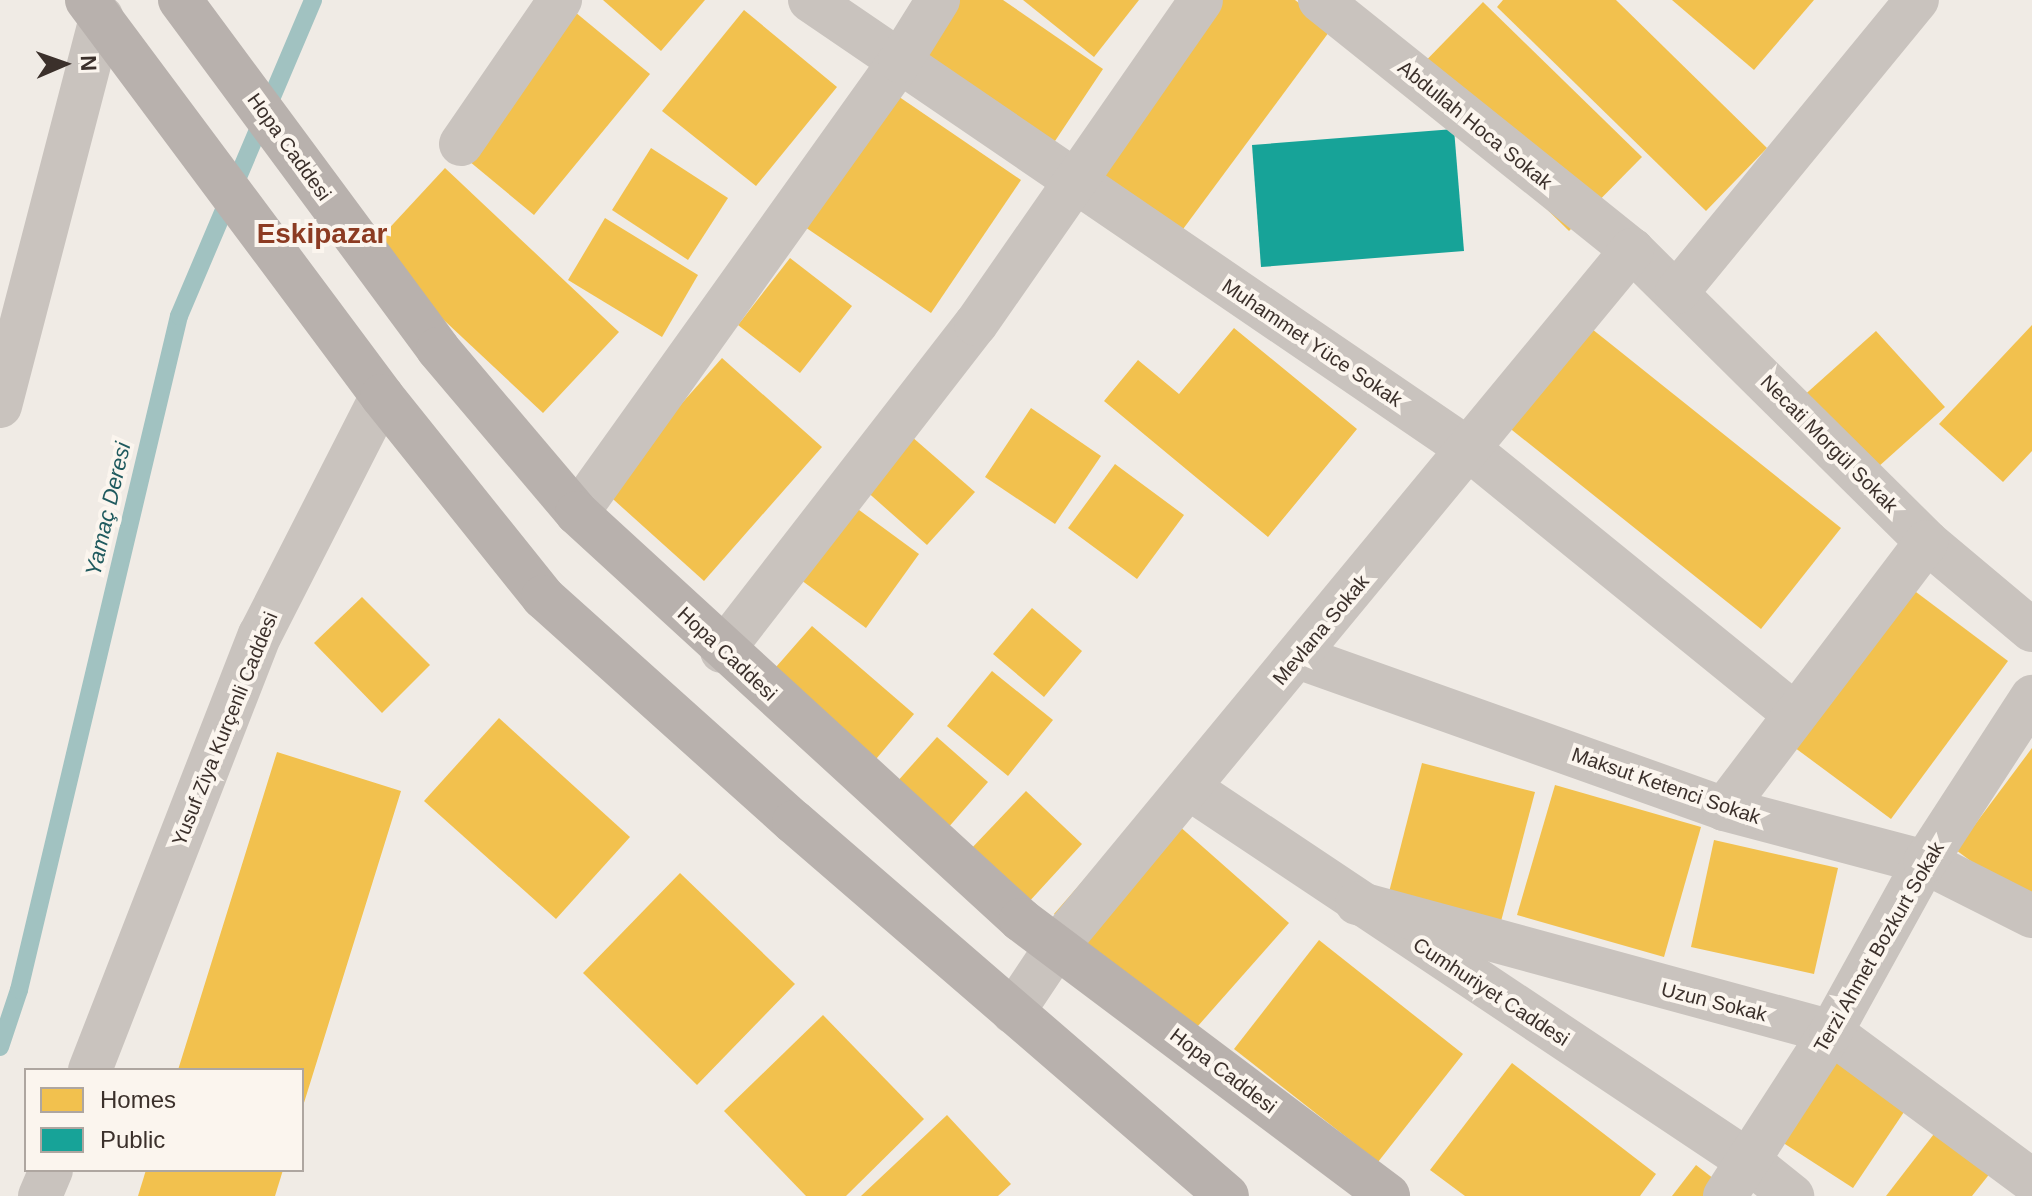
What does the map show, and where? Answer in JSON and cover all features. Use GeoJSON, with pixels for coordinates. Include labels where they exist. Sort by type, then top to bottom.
{"type":"FeatureCollection","features":[{"type":"Feature","properties":{"kind":"main road","name":"Hopa Caddesi"},"geometry":{"type":"LineString","coordinates":[[180,0],[438,349],[577,513],[722,651],[1057,946],[1388,1196]]}},
{"type":"Feature","properties":{"kind":"main road"},"geometry":{"type":"LineString","coordinates":[[94,9],[382,396],[543,597],[1013,1012],[1227,1196]]}},
{"type":"Feature","properties":{"kind":"street"},"geometry":{"type":"LineString","coordinates":[[461,144],[560,0]]}},
{"type":"Feature","properties":{"kind":"street","name":"Muhammet Yüce Sokak"},"geometry":{"type":"LineString","coordinates":[[810,0],[1471,451],[1795,714]]}},
{"type":"Feature","properties":{"kind":"street"},"geometry":{"type":"LineString","coordinates":[[577,513],[900,61],[938,0]]}},
{"type":"Feature","properties":{"kind":"street"},"geometry":{"type":"LineString","coordinates":[[722,651],[976,324],[1201,0]]}},
{"type":"Feature","properties":{"kind":"street","name":"Abdullah Hoca Sokak"},"geometry":{"type":"LineString","coordinates":[[1320,0],[1632,250]]}},
{"type":"Feature","properties":{"kind":"street"},"geometry":{"type":"LineString","coordinates":[[1677,292],[1917,0]]}},
{"type":"Feature","properties":{"kind":"street"},"geometry":{"type":"LineString","coordinates":[[0,406],[94,9]]}},
{"type":"Feature","properties":{"kind":"street","name":"Necati Morgül Sokak"},"geometry":{"type":"LineString","coordinates":[[1632,250],[1927,542],[2032,630]]}},
{"type":"Feature","properties":{"kind":"street","name":"Mevlana Sokak"},"geometry":{"type":"LineString","coordinates":[[1013,1012],[1057,946],[1471,451],[1632,250]]}},
{"type":"Feature","properties":{"kind":"street","name":"Yusuf Ziya Kurçenli Caddesi"},"geometry":{"type":"LineString","coordinates":[[91,1068],[260,635],[382,396]]}},
{"type":"Feature","properties":{"kind":"street"},"geometry":{"type":"LineString","coordinates":[[1724,809],[1927,542]]}},
{"type":"Feature","properties":{"kind":"street","name":"Maksut Ketenci Sokak"},"geometry":{"type":"LineString","coordinates":[[1298,657],[1724,809],[1925,862],[2032,916]]}},
{"type":"Feature","properties":{"kind":"street","name":"Terzi Ahmet Bozkurt Sokak"},"geometry":{"type":"LineString","coordinates":[[1738,1179],[1831,1032],[1925,862],[2032,697]]}},
{"type":"Feature","properties":{"kind":"street","name":"Cumhuriyet Caddesi"},"geometry":{"type":"LineString","coordinates":[[1189,788],[1357,903],[1738,1179],[1792,1196]]}},
{"type":"Feature","properties":{"kind":"street","name":"Uzun Sokak"},"geometry":{"type":"LineString","coordinates":[[1357,903],[1831,1032],[2032,1181]]}},
{"type":"Feature","properties":{"kind":"street"},"geometry":{"type":"LineString","coordinates":[[40,1196],[50,1172]]}},
{"type":"Feature","properties":{"kind":"building: Homes"},"geometry":{"type":"Polygon","coordinates":[[[603,0],[705,0],[661,51],[603,0]]]}},
{"type":"Feature","properties":{"kind":"building: Homes"},"geometry":{"type":"Polygon","coordinates":[[[949,0],[1003,0],[1103,69],[1045,156],[908,62],[949,0]]]}},
{"type":"Feature","properties":{"kind":"building: Homes"},"geometry":{"type":"Polygon","coordinates":[[[1023,0],[1139,0],[1094,57],[1023,0]]]}},
{"type":"Feature","properties":{"kind":"building: Homes"},"geometry":{"type":"Polygon","coordinates":[[[1197,0],[1295,0],[1332,28],[1172,244],[1071,169],[1197,0]]]}},
{"type":"Feature","properties":{"kind":"building: Homes"},"geometry":{"type":"Polygon","coordinates":[[[1503,0],[1616,0],[1767,148],[1706,211],[1497,7],[1503,0]]]}},
{"type":"Feature","properties":{"kind":"building: Homes"},"geometry":{"type":"Polygon","coordinates":[[[1672,0],[1814,0],[1754,70],[1672,0]]]}},
{"type":"Feature","properties":{"kind":"building: Homes"},"geometry":{"type":"Polygon","coordinates":[[[1483,2],[1642,157],[1569,231],[1411,76],[1483,2]]]}},
{"type":"Feature","properties":{"kind":"building: Homes"},"geometry":{"type":"Polygon","coordinates":[[[569,7],[650,74],[534,215],[452,147],[569,7]]]}},
{"type":"Feature","properties":{"kind":"building: Homes"},"geometry":{"type":"Polygon","coordinates":[[[744,10],[837,87],[756,186],[662,111],[744,10]]]}},
{"type":"Feature","properties":{"kind":"building: Homes"},"geometry":{"type":"Polygon","coordinates":[[[892,92],[1021,180],[931,313],[802,225],[892,92]]]}},
{"type":"Feature","properties":{"kind":"building: Homes"},"geometry":{"type":"Polygon","coordinates":[[[651,148],[728,198],[688,260],[612,210],[651,148]]]}},
{"type":"Feature","properties":{"kind":"building: Homes"},"geometry":{"type":"Polygon","coordinates":[[[445,168],[619,332],[543,413],[369,250],[445,168]]]}},
{"type":"Feature","properties":{"kind":"building: Homes"},"geometry":{"type":"Polygon","coordinates":[[[605,218],[698,275],[662,337],[568,280],[605,218]]]}},
{"type":"Feature","properties":{"kind":"building: Homes"},"geometry":{"type":"Polygon","coordinates":[[[790,258],[852,306],[800,373],[738,325],[790,258]]]}},
{"type":"Feature","properties":{"kind":"building: Homes"},"geometry":{"type":"Polygon","coordinates":[[[1567,309],[1841,528],[1761,629],[1487,410],[1567,309]]]}},
{"type":"Feature","properties":{"kind":"building: Homes"},"geometry":{"type":"Polygon","coordinates":[[[2032,325],[2032,451],[2003,482],[1939,424],[2032,325]]]}},
{"type":"Feature","properties":{"kind":"building: Homes"},"geometry":{"type":"Polygon","coordinates":[[[1234,328],[1357,429],[1268,537],[1104,401],[1138,360],[1179,394],[1234,328]]]}},
{"type":"Feature","properties":{"kind":"building: Homes"},"geometry":{"type":"Polygon","coordinates":[[[1876,331],[1945,407],[1868,476],[1800,399],[1876,331]]]}},
{"type":"Feature","properties":{"kind":"building: Homes"},"geometry":{"type":"Polygon","coordinates":[[[722,358],[822,447],[704,581],[604,491],[722,358]]]}},
{"type":"Feature","properties":{"kind":"building: Homes"},"geometry":{"type":"Polygon","coordinates":[[[1031,408],[1101,456],[1055,524],[985,477],[1031,408]]]}},
{"type":"Feature","properties":{"kind":"building: Homes"},"geometry":{"type":"Polygon","coordinates":[[[911,436],[975,492],[927,545],[864,489],[911,436]]]}},
{"type":"Feature","properties":{"kind":"building: Homes"},"geometry":{"type":"Polygon","coordinates":[[[1115,464],[1184,515],[1137,579],[1068,528],[1115,464]]]}},
{"type":"Feature","properties":{"kind":"building: Homes"},"geometry":{"type":"Polygon","coordinates":[[[855,507],[919,554],[866,628],[801,580],[855,507]]]}},
{"type":"Feature","properties":{"kind":"building: Homes"},"geometry":{"type":"Polygon","coordinates":[[[1896,577],[2008,661],[1891,819],[1779,736],[1896,577]]]}},
{"type":"Feature","properties":{"kind":"building: Homes"},"geometry":{"type":"Polygon","coordinates":[[[362,597],[430,665],[382,713],[314,643],[362,597]]]}},
{"type":"Feature","properties":{"kind":"building: Homes"},"geometry":{"type":"Polygon","coordinates":[[[1032,608],[1082,651],[1044,697],[993,654],[1032,608]]]}},
{"type":"Feature","properties":{"kind":"building: Homes"},"geometry":{"type":"Polygon","coordinates":[[[812,626],[914,714],[871,765],[769,675],[812,626]]]}},
{"type":"Feature","properties":{"kind":"building: Homes"},"geometry":{"type":"Polygon","coordinates":[[[992,671],[1053,720],[1008,776],[947,726],[992,671]]]}},
{"type":"Feature","properties":{"kind":"building: Homes"},"geometry":{"type":"Polygon","coordinates":[[[499,718],[630,837],[556,919],[424,801],[499,718]]]}},
{"type":"Feature","properties":{"kind":"building: Homes"},"geometry":{"type":"Polygon","coordinates":[[[937,737],[988,782],[947,829],[896,783],[937,737]]]}},
{"type":"Feature","properties":{"kind":"building: Homes"},"geometry":{"type":"Polygon","coordinates":[[[2032,748],[2032,907],[1956,850],[2032,748]]]}},
{"type":"Feature","properties":{"kind":"building: Homes"},"geometry":{"type":"Polygon","coordinates":[[[277,752],[401,791],[304,1103],[304,1068],[179,1068],[277,752]]]}},
{"type":"Feature","properties":{"kind":"building: Homes"},"geometry":{"type":"Polygon","coordinates":[[[1422,763],[1535,792],[1499,929],[1387,900],[1422,763]]]}},
{"type":"Feature","properties":{"kind":"building: Homes"},"geometry":{"type":"Polygon","coordinates":[[[1555,785],[1701,827],[1664,957],[1517,915],[1555,785]]]}},
{"type":"Feature","properties":{"kind":"building: Homes"},"geometry":{"type":"Polygon","coordinates":[[[1026,791],[1082,844],[1027,904],[969,851],[1026,791]]]}},
{"type":"Feature","properties":{"kind":"building: Homes"},"geometry":{"type":"Polygon","coordinates":[[[1152,802],[1289,923],[1190,1035],[1054,914],[1152,802]]]}},
{"type":"Feature","properties":{"kind":"building: Homes"},"geometry":{"type":"Polygon","coordinates":[[[1714,840],[1838,868],[1814,974],[1691,947],[1714,840]]]}},
{"type":"Feature","properties":{"kind":"building: Homes"},"geometry":{"type":"Polygon","coordinates":[[[680,873],[795,984],[697,1085],[583,973],[680,873]]]}},
{"type":"Feature","properties":{"kind":"building: Homes"},"geometry":{"type":"Polygon","coordinates":[[[1319,940],[1463,1054],[1378,1162],[1234,1049],[1319,940]]]}},
{"type":"Feature","properties":{"kind":"building: Homes"},"geometry":{"type":"Polygon","coordinates":[[[823,1015],[924,1119],[846,1196],[806,1196],[724,1111],[823,1015]]]}},
{"type":"Feature","properties":{"kind":"building: Homes"},"geometry":{"type":"Polygon","coordinates":[[[1828,1053],[1908,1106],[1853,1188],[1774,1137],[1828,1053]]]}},
{"type":"Feature","properties":{"kind":"building: Homes"},"geometry":{"type":"Polygon","coordinates":[[[1512,1063],[1656,1174],[1640,1196],[1465,1196],[1430,1170],[1512,1063]]]}},
{"type":"Feature","properties":{"kind":"building: Homes"},"geometry":{"type":"Polygon","coordinates":[[[947,1115],[1011,1184],[998,1196],[861,1196],[947,1115]]]}},
{"type":"Feature","properties":{"kind":"building: Homes"},"geometry":{"type":"Polygon","coordinates":[[[1937,1130],[1991,1172],[1972,1196],[1886,1196],[1937,1130]]]}},
{"type":"Feature","properties":{"kind":"building: Homes"},"geometry":{"type":"Polygon","coordinates":[[[1696,1165],[1736,1196],[1672,1196],[1696,1165]]]}},
{"type":"Feature","properties":{"kind":"building: Homes"},"geometry":{"type":"Polygon","coordinates":[[[145,1172],[282,1172],[275,1196],[138,1196],[145,1172]]]}},
{"type":"Feature","properties":{"kind":"building: Public"},"geometry":{"type":"Polygon","coordinates":[[[1454,129],[1464,251],[1261,267],[1252,145],[1454,129]]]}},
{"type":"Feature","properties":{"kind":"waterway","name":"Yamaç Deresi"},"geometry":{"type":"LineString","coordinates":[[0,1047],[19,990],[179,316],[313,0]]}},
{"type":"Feature","properties":{"kind":"district","name":"Eskipazar"},"geometry":{"type":"Point","coordinates":[322,234]}}]}
